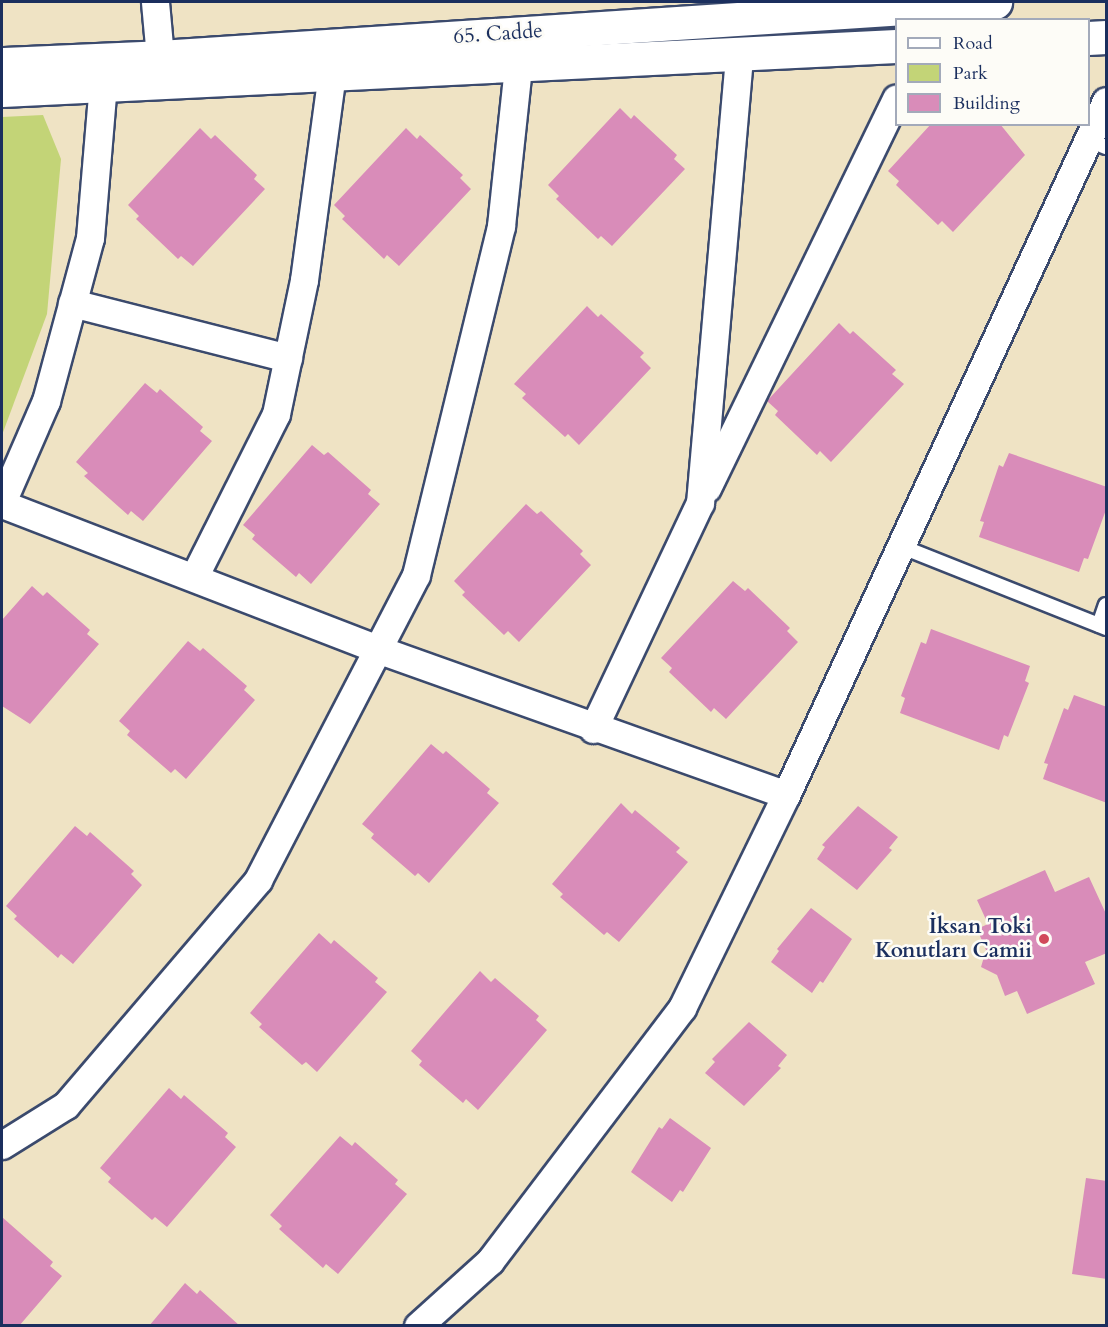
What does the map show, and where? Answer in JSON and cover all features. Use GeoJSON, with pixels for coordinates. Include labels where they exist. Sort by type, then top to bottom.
{"type":"FeatureCollection","features":[{"type":"Feature","properties":{"kind":"main road","name":"65. Cadde"},"geometry":{"type":"LineString","coordinates":[[2,64],[160,57],[752,9],[995,2]]}},
{"type":"Feature","properties":{"kind":"main road"},"geometry":{"type":"LineString","coordinates":[[1090,38],[1107,37]]}},
{"type":"Feature","properties":{"kind":"main road","name":"65. Cadde"},"geometry":{"type":"LineString","coordinates":[[2,90],[895,46]]}},
{"type":"Feature","properties":{"kind":"street"},"geometry":{"type":"LineString","coordinates":[[155,2],[160,57]]}},
{"type":"Feature","properties":{"kind":"street"},"geometry":{"type":"LineString","coordinates":[[700,503],[739,54]]}},
{"type":"Feature","properties":{"kind":"street"},"geometry":{"type":"LineString","coordinates":[[2,1145],[66,1105],[258,880],[416,575],[501,226],[518,66]]}},
{"type":"Feature","properties":{"kind":"street"},"geometry":{"type":"LineString","coordinates":[[194,577],[276,414],[304,280],[332,74]]}},
{"type":"Feature","properties":{"kind":"street"},"geometry":{"type":"LineString","coordinates":[[103,84],[90,238],[46,401],[2,503],[377,649],[593,729],[786,795]]}},
{"type":"Feature","properties":{"kind":"street"},"geometry":{"type":"LineString","coordinates":[[418,1326],[490,1261],[682,1008],[786,795],[900,546],[1099,144],[1107,101]]}},
{"type":"Feature","properties":{"kind":"street"},"geometry":{"type":"LineString","coordinates":[[593,729],[895,102]]}},
{"type":"Feature","properties":{"kind":"street"},"geometry":{"type":"LineString","coordinates":[[72,303],[288,358]]}},
{"type":"Feature","properties":{"kind":"lane"},"geometry":{"type":"LineString","coordinates":[[900,546],[1103,627],[1107,605]]}},
{"type":"Feature","properties":{"kind":"green space"},"geometry":{"type":"Polygon","coordinates":[[[43,115],[61,159],[47,314],[2,435],[2,117],[43,115]]]}},
{"type":"Feature","properties":{"kind":"building"},"geometry":{"type":"Polygon","coordinates":[[[620,108],[631,119],[634,115],[677,155],[674,159],[685,169],[612,246],[601,236],[598,239],[556,199],[559,196],[548,185],[620,108]]]}},
{"type":"Feature","properties":{"kind":"building"},"geometry":{"type":"Polygon","coordinates":[[[929,126],[1002,126],[1025,155],[953,232],[942,221],[938,225],[896,185],[899,181],[888,171],[929,126]]]}},
{"type":"Feature","properties":{"kind":"building"},"geometry":{"type":"Polygon","coordinates":[[[200,128],[211,139],[215,135],[257,175],[254,179],[265,189],[193,266],[181,256],[178,259],[136,219],[139,216],[128,205],[200,128]]]}},
{"type":"Feature","properties":{"kind":"building"},"geometry":{"type":"Polygon","coordinates":[[[406,128],[417,139],[420,135],[463,175],[460,178],[471,189],[399,266],[387,255],[384,259],[342,219],[345,216],[334,205],[406,128]]]}},
{"type":"Feature","properties":{"kind":"building"},"geometry":{"type":"Polygon","coordinates":[[[587,306],[598,317],[601,314],[644,353],[640,357],[651,368],[579,445],[568,434],[565,437],[522,398],[526,394],[514,384],[587,306]]]}},
{"type":"Feature","properties":{"kind":"building"},"geometry":{"type":"Polygon","coordinates":[[[839,323],[850,334],[853,331],[896,370],[892,374],[904,384],[831,462],[820,451],[817,455],[775,415],[778,411],[767,401],[839,323]]]}},
{"type":"Feature","properties":{"kind":"building"},"geometry":{"type":"Polygon","coordinates":[[[145,383],[157,393],[160,389],[203,427],[200,431],[212,441],[143,521],[131,511],[128,515],[84,476],[88,473],[76,462],[145,383]]]}},
{"type":"Feature","properties":{"kind":"building"},"geometry":{"type":"Polygon","coordinates":[[[312,445],[324,455],[328,452],[371,490],[368,494],[380,504],[311,584],[299,573],[296,577],[252,539],[255,535],[243,525],[312,445]]]}},
{"type":"Feature","properties":{"kind":"building"},"geometry":{"type":"Polygon","coordinates":[[[1009,453],[1107,487],[1107,507],[1088,559],[1084,558],[1079,572],[979,537],[984,522],[980,521],[999,465],[1003,467],[1009,453]]]}},
{"type":"Feature","properties":{"kind":"building"},"geometry":{"type":"Polygon","coordinates":[[[526,504],[537,514],[541,511],[583,551],[580,554],[591,565],[519,642],[508,631],[504,635],[462,595],[465,592],[454,581],[526,504]]]}},
{"type":"Feature","properties":{"kind":"building"},"geometry":{"type":"Polygon","coordinates":[[[733,581],[745,591],[748,588],[790,628],[787,631],[798,642],[726,719],[714,708],[711,712],[669,672],[672,668],[661,658],[733,581]]]}},
{"type":"Feature","properties":{"kind":"building"},"geometry":{"type":"Polygon","coordinates":[[[32,586],[43,596],[47,592],[90,630],[87,634],[99,644],[30,724],[2,706],[2,620],[32,586]]]}},
{"type":"Feature","properties":{"kind":"building"},"geometry":{"type":"Polygon","coordinates":[[[931,629],[1030,666],[1025,681],[1029,683],[1008,737],[1004,735],[999,750],[900,713],[905,698],[901,696],[921,642],[926,644],[931,629]]]}},
{"type":"Feature","properties":{"kind":"building"},"geometry":{"type":"Polygon","coordinates":[[[188,641],[200,651],[203,648],[247,686],[244,690],[255,700],[186,779],[175,769],[171,773],[127,735],[130,731],[119,721],[188,641]]]}},
{"type":"Feature","properties":{"kind":"building"},"geometry":{"type":"Polygon","coordinates":[[[1074,695],[1107,707],[1107,803],[1043,779],[1048,764],[1044,763],[1064,708],[1068,710],[1074,695]]]}},
{"type":"Feature","properties":{"kind":"building"},"geometry":{"type":"Polygon","coordinates":[[[431,744],[443,754],[446,751],[490,789],[487,793],[499,803],[429,883],[418,873],[415,876],[371,838],[374,834],[362,824],[431,744]]]}},
{"type":"Feature","properties":{"kind":"building"},"geometry":{"type":"Polygon","coordinates":[[[621,803],[632,814],[635,810],[680,848],[676,852],[688,862],[619,942],[607,932],[604,935],[560,897],[563,894],[552,884],[621,803]]]}},
{"type":"Feature","properties":{"kind":"building"},"geometry":{"type":"Polygon","coordinates":[[[858,806],[898,837],[889,848],[892,850],[857,890],[817,859],[825,847],[822,845],[858,806]]]}},
{"type":"Feature","properties":{"kind":"building"},"geometry":{"type":"Polygon","coordinates":[[[75,826],[87,836],[90,832],[134,871],[131,874],[142,885],[73,964],[61,954],[58,958],[14,919],[17,916],[6,906],[75,826]]]}},
{"type":"Feature","properties":{"kind":"building","name":"İksan Toki Konutları Camii"},"geometry":{"type":"Polygon","coordinates":[[[1045,870],[1055,892],[1089,877],[1107,916],[1107,953],[1085,962],[1095,984],[1027,1014],[1017,991],[1005,996],[997,975],[981,967],[986,950],[977,929],[988,924],[977,900],[1045,870]]]}},
{"type":"Feature","properties":{"kind":"building"},"geometry":{"type":"Polygon","coordinates":[[[811,908],[852,939],[823,983],[820,981],[812,993],[771,962],[779,951],[777,949],[811,908]]]}},
{"type":"Feature","properties":{"kind":"building"},"geometry":{"type":"Polygon","coordinates":[[[319,933],[331,944],[334,940],[378,978],[375,982],[387,992],[317,1072],[306,1062],[302,1065],[259,1027],[262,1024],[250,1013],[319,933]]]}},
{"type":"Feature","properties":{"kind":"building"},"geometry":{"type":"Polygon","coordinates":[[[480,971],[491,982],[495,978],[539,1016],[536,1020],[547,1030],[478,1110],[466,1099],[463,1103],[419,1065],[422,1061],[411,1051],[480,971]]]}},
{"type":"Feature","properties":{"kind":"building"},"geometry":{"type":"Polygon","coordinates":[[[749,1022],[787,1055],[778,1066],[781,1068],[744,1106],[705,1073],[715,1062],[712,1059],[749,1022]]]}},
{"type":"Feature","properties":{"kind":"building"},"geometry":{"type":"Polygon","coordinates":[[[169,1088],[181,1099],[184,1095],[228,1133],[225,1137],[236,1147],[167,1227],[155,1217],[152,1220],[108,1182],[111,1178],[100,1168],[169,1088]]]}},
{"type":"Feature","properties":{"kind":"building"},"geometry":{"type":"Polygon","coordinates":[[[670,1118],[711,1148],[683,1192],[680,1190],[672,1202],[631,1172],[659,1127],[662,1129],[670,1118]]]}},
{"type":"Feature","properties":{"kind":"building"},"geometry":{"type":"Polygon","coordinates":[[[340,1136],[352,1146],[355,1142],[398,1180],[395,1184],[407,1194],[338,1274],[326,1264],[323,1268],[279,1229],[282,1226],[270,1215],[340,1136]]]}},
{"type":"Feature","properties":{"kind":"building"},"geometry":{"type":"Polygon","coordinates":[[[1086,1178],[1107,1181],[1107,1279],[1072,1274],[1086,1178]]]}},
{"type":"Feature","properties":{"kind":"building"},"geometry":{"type":"Polygon","coordinates":[[[2,1217],[53,1262],[50,1266],[62,1276],[19,1326],[2,1326],[2,1217]]]}},
{"type":"Feature","properties":{"kind":"building"},"geometry":{"type":"Polygon","coordinates":[[[185,1283],[197,1294],[200,1290],[240,1326],[149,1326],[185,1283]]]}},
{"type":"Feature","properties":{"kind":"place","name":"İksan Toki Konutları Camii"},"geometry":{"type":"Point","coordinates":[1044,939]}}]}
